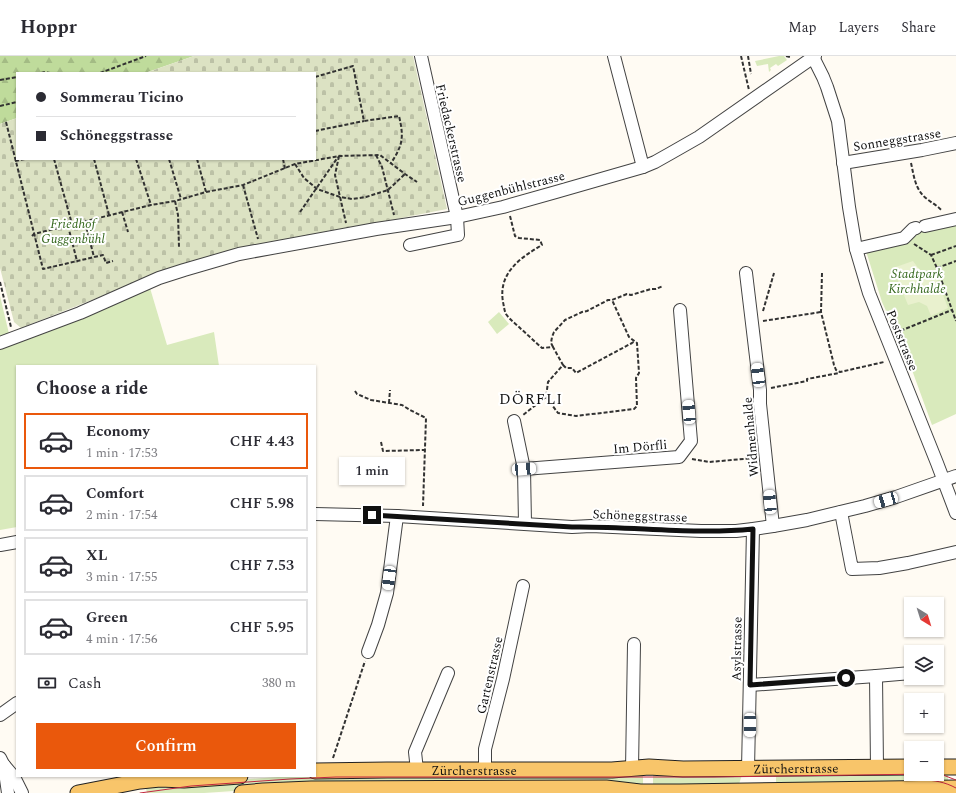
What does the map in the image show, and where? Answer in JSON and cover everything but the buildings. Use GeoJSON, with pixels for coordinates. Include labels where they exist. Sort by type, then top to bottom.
{"type":"FeatureCollection","features":[{"type":"Feature","properties":{"kind":"main road","name":"Zürcherstrasse"},"geometry":{"type":"LineString","coordinates":[[316,771],[612,770],[649,767],[683,769],[904,767]]}},
{"type":"Feature","properties":{"kind":"main road"},"geometry":{"type":"LineString","coordinates":[[944,767],[956,767]]}},
{"type":"Feature","properties":{"kind":"main road"},"geometry":{"type":"LineString","coordinates":[[748,769],[748,791]]}},
{"type":"Feature","properties":{"kind":"main road"},"geometry":{"type":"LineString","coordinates":[[78,793],[160,778],[184,780],[226,777]]}},
{"type":"Feature","properties":{"kind":"main road","name":"Zürcherstrasse"},"geometry":{"type":"LineString","coordinates":[[242,793],[311,789],[535,791],[606,788],[648,792],[956,788]]}},
{"type":"Feature","properties":{"kind":"street","name":"Friedackerstrasse"},"geometry":{"type":"LineString","coordinates":[[410,245],[458,236],[457,217],[420,56]]}},
{"type":"Feature","properties":{"kind":"street"},"geometry":{"type":"LineString","coordinates":[[614,56],[643,167]]}},
{"type":"Feature","properties":{"kind":"street","name":"Guggenbühlstrasse"},"geometry":{"type":"LineString","coordinates":[[0,343],[80,313],[159,278],[239,254],[348,234],[457,217],[507,206],[643,167],[671,154],[699,136],[814,56]]}},
{"type":"Feature","properties":{"kind":"street","name":"Poststrasse"},"geometry":{"type":"LineString","coordinates":[[814,56],[827,87],[838,121],[842,162],[856,249],[869,293],[956,513]]}},
{"type":"Feature","properties":{"kind":"street","name":"Sonneggstrasse"},"geometry":{"type":"LineString","coordinates":[[842,162],[956,144]]}},
{"type":"Feature","properties":{"kind":"street"},"geometry":{"type":"LineString","coordinates":[[856,249],[904,238],[913,229],[951,220]]}},
{"type":"Feature","properties":{"kind":"street","name":"Widmenhalde"},"geometry":{"type":"LineString","coordinates":[[746,273],[760,390],[760,404],[772,526]]}},
{"type":"Feature","properties":{"kind":"street","name":"Im Dörfli"},"geometry":{"type":"LineString","coordinates":[[524,469],[679,457],[691,441],[680,310]]}},
{"type":"Feature","properties":{"kind":"street"},"geometry":{"type":"LineString","coordinates":[[514,421],[524,469],[525,524]]}},
{"type":"Feature","properties":{"kind":"street","name":"Schöneggstrasse"},"geometry":{"type":"LineString","coordinates":[[316,514],[397,516],[572,527],[591,526],[701,531],[736,531],[772,526],[841,512],[896,497],[956,476]]}},
{"type":"Feature","properties":{"kind":"street"},"geometry":{"type":"LineString","coordinates":[[841,512],[852,569],[879,568],[956,552]]}},
{"type":"Feature","properties":{"kind":"street"},"geometry":{"type":"LineString","coordinates":[[368,652],[378,625],[386,593],[397,516]]}},
{"type":"Feature","properties":{"kind":"street","name":"Asylstrasse"},"geometry":{"type":"LineString","coordinates":[[748,769],[753,529]]}},
{"type":"Feature","properties":{"kind":"street"},"geometry":{"type":"LineString","coordinates":[[0,545],[16,542]]}},
{"type":"Feature","properties":{"kind":"street","name":"Gartenstrasse"},"geometry":{"type":"LineString","coordinates":[[485,771],[485,749],[503,679],[523,586]]}},
{"type":"Feature","properties":{"kind":"street"},"geometry":{"type":"LineString","coordinates":[[632,769],[634,644]]}},
{"type":"Feature","properties":{"kind":"street"},"geometry":{"type":"LineString","coordinates":[[417,770],[415,752],[448,673]]}},
{"type":"Feature","properties":{"kind":"street"},"geometry":{"type":"LineString","coordinates":[[750,685],[904,674]]}},
{"type":"Feature","properties":{"kind":"street"},"geometry":{"type":"LineString","coordinates":[[876,676],[877,767]]}},
{"type":"Feature","properties":{"kind":"street"},"geometry":{"type":"LineString","coordinates":[[0,715],[16,704]]}},
{"type":"Feature","properties":{"kind":"street"},"geometry":{"type":"LineString","coordinates":[[2,761],[8,793]]}},
{"type":"Feature","properties":{"kind":"street"},"geometry":{"type":"LineString","coordinates":[[2,761],[14,777],[22,793]]}},
{"type":"Feature","properties":{"kind":"path"},"geometry":{"type":"LineString","coordinates":[[103,72],[146,56]]}},
{"type":"Feature","properties":{"kind":"path"},"geometry":{"type":"LineString","coordinates":[[741,56],[748,87],[754,99]]}},
{"type":"Feature","properties":{"kind":"path"},"geometry":{"type":"LineString","coordinates":[[748,56],[752,74]]}},
{"type":"Feature","properties":{"kind":"path"},"geometry":{"type":"LineString","coordinates":[[786,56],[791,56]]}},
{"type":"Feature","properties":{"kind":"path"},"geometry":{"type":"LineString","coordinates":[[316,77],[353,66],[364,121]]}},
{"type":"Feature","properties":{"kind":"path"},"geometry":{"type":"LineString","coordinates":[[0,80],[16,77]]}},
{"type":"Feature","properties":{"kind":"path"},"geometry":{"type":"LineString","coordinates":[[0,106],[16,102]]}},
{"type":"Feature","properties":{"kind":"path"},"geometry":{"type":"LineString","coordinates":[[316,131],[364,121],[399,116],[402,128],[402,140],[391,163]]}},
{"type":"Feature","properties":{"kind":"path"},"geometry":{"type":"LineString","coordinates":[[6,122],[43,269],[103,255],[106,263],[113,261]]}},
{"type":"Feature","properties":{"kind":"path"},"geometry":{"type":"LineString","coordinates":[[909,152],[914,180],[917,186],[925,198],[942,210],[945,217],[951,220]]}},
{"type":"Feature","properties":{"kind":"path"},"geometry":{"type":"LineString","coordinates":[[376,155],[382,167],[397,226]]}},
{"type":"Feature","properties":{"kind":"path"},"geometry":{"type":"LineString","coordinates":[[33,234],[151,205],[175,201],[206,192],[243,185],[295,164],[339,156],[380,155],[417,182]]}},
{"type":"Feature","properties":{"kind":"path"},"geometry":{"type":"LineString","coordinates":[[300,212],[339,156]]}},
{"type":"Feature","properties":{"kind":"path"},"geometry":{"type":"LineString","coordinates":[[339,156],[335,175],[348,234]]}},
{"type":"Feature","properties":{"kind":"path"},"geometry":{"type":"LineString","coordinates":[[15,162],[22,160]]}},
{"type":"Feature","properties":{"kind":"path"},"geometry":{"type":"LineString","coordinates":[[54,160],[72,224]]}},
{"type":"Feature","properties":{"kind":"path"},"geometry":{"type":"LineString","coordinates":[[94,160],[109,216]]}},
{"type":"Feature","properties":{"kind":"path"},"geometry":{"type":"LineString","coordinates":[[136,160],[151,205]]}},
{"type":"Feature","properties":{"kind":"path"},"geometry":{"type":"LineString","coordinates":[[169,160],[181,199]]}},
{"type":"Feature","properties":{"kind":"path"},"geometry":{"type":"LineString","coordinates":[[197,160],[206,192]]}},
{"type":"Feature","properties":{"kind":"path"},"geometry":{"type":"LineString","coordinates":[[283,160],[285,169]]}},
{"type":"Feature","properties":{"kind":"path"},"geometry":{"type":"LineString","coordinates":[[295,164],[304,178],[317,189],[340,197],[352,199],[366,197],[388,190],[405,174]]}},
{"type":"Feature","properties":{"kind":"path"},"geometry":{"type":"LineString","coordinates":[[243,185],[261,250]]}},
{"type":"Feature","properties":{"kind":"path"},"geometry":{"type":"LineString","coordinates":[[175,201],[178,215],[179,247]]}},
{"type":"Feature","properties":{"kind":"path"},"geometry":{"type":"LineString","coordinates":[[507,206],[515,236],[519,238],[540,240],[542,244],[524,256],[512,268],[504,282],[502,297],[505,312],[512,321],[542,348],[553,347]]}},
{"type":"Feature","properties":{"kind":"path"},"geometry":{"type":"LineString","coordinates":[[122,212],[128,232]]}},
{"type":"Feature","properties":{"kind":"path"},"geometry":{"type":"LineString","coordinates":[[85,221],[94,257]]}},
{"type":"Feature","properties":{"kind":"path"},"geometry":{"type":"LineString","coordinates":[[68,225],[77,261]]}},
{"type":"Feature","properties":{"kind":"path"},"geometry":{"type":"LineString","coordinates":[[904,238],[931,255],[956,321]]}},
{"type":"Feature","properties":{"kind":"path"},"geometry":{"type":"LineString","coordinates":[[931,255],[956,246]]}},
{"type":"Feature","properties":{"kind":"path"},"geometry":{"type":"LineString","coordinates":[[937,268],[956,261]]}},
{"type":"Feature","properties":{"kind":"path"},"geometry":{"type":"LineString","coordinates":[[761,315],[774,273]]}},
{"type":"Feature","properties":{"kind":"path"},"geometry":{"type":"LineString","coordinates":[[822,273],[821,312],[834,365],[836,370],[840,372]]}},
{"type":"Feature","properties":{"kind":"path"},"geometry":{"type":"LineString","coordinates":[[0,282],[15,337]]}},
{"type":"Feature","properties":{"kind":"path"},"geometry":{"type":"LineString","coordinates":[[634,341],[576,373],[572,368],[566,368],[563,365],[551,343],[554,332],[565,320],[608,300],[663,286]]}},
{"type":"Feature","properties":{"kind":"path"},"geometry":{"type":"LineString","coordinates":[[563,365],[548,382],[546,397],[558,413],[576,416],[634,409],[637,406],[636,378],[639,373],[637,343],[629,337],[612,300]]}},
{"type":"Feature","properties":{"kind":"path"},"geometry":{"type":"LineString","coordinates":[[886,336],[952,310]]}},
{"type":"Feature","properties":{"kind":"path"},"geometry":{"type":"LineString","coordinates":[[759,322],[821,312]]}},
{"type":"Feature","properties":{"kind":"path"},"geometry":{"type":"LineString","coordinates":[[760,390],[807,381],[807,378],[895,359]]}},
{"type":"Feature","properties":{"kind":"path"},"geometry":{"type":"LineString","coordinates":[[389,403],[390,390]]}},
{"type":"Feature","properties":{"kind":"path"},"geometry":{"type":"LineString","coordinates":[[355,391],[357,394],[371,400],[402,405],[426,418],[422,518]]}},
{"type":"Feature","properties":{"kind":"path"},"geometry":{"type":"LineString","coordinates":[[514,421],[546,397]]}},
{"type":"Feature","properties":{"kind":"path"},"geometry":{"type":"LineString","coordinates":[[381,442],[383,451],[425,450]]}},
{"type":"Feature","properties":{"kind":"path"},"geometry":{"type":"LineString","coordinates":[[679,457],[709,462],[766,457]]}},
{"type":"Feature","properties":{"kind":"path"},"geometry":{"type":"LineString","coordinates":[[331,771],[333,756],[368,652]]}},
{"type":"Feature","properties":{"kind":"green space"},"geometry":{"type":"Polygon","coordinates":[[[0,56],[194,56],[148,72],[16,72],[16,118],[0,124],[0,56]]]}},
{"type":"Feature","properties":{"kind":"green space","name":"Friedhof Guggenbühl"},"geometry":{"type":"Polygon","coordinates":[[[194,56],[413,56],[447,209],[229,252],[175,267],[21,328],[14,322],[0,268],[0,124],[16,118],[16,160],[316,160],[316,72],[148,72],[194,56]]]}},
{"type":"Feature","properties":{"kind":"green space"},"geometry":{"type":"Polygon","coordinates":[[[784,56],[787,60],[778,66],[776,64],[770,68],[771,70],[769,72],[768,64],[757,66],[755,61],[784,56]]]}},
{"type":"Feature","properties":{"kind":"green space","name":"Stadtpark Kirchhalde"},"geometry":{"type":"Polygon","coordinates":[[[956,224],[956,414],[932,425],[908,359],[882,302],[865,248],[913,233],[956,224]]]}},
{"type":"Feature","properties":{"kind":"green space"},"geometry":{"type":"Polygon","coordinates":[[[913,261],[924,276],[935,274],[948,308],[931,316],[927,306],[919,302],[908,305],[893,268],[913,261]]]}},
{"type":"Feature","properties":{"kind":"green space"},"geometry":{"type":"Polygon","coordinates":[[[150,288],[167,345],[214,332],[219,365],[16,365],[16,527],[0,530],[0,296],[11,342],[150,288]]]}},
{"type":"Feature","properties":{"kind":"green space"},"geometry":{"type":"Polygon","coordinates":[[[499,312],[509,324],[497,334],[488,322],[499,312]]]}},
{"type":"Feature","properties":{"kind":"green space"},"geometry":{"type":"Polygon","coordinates":[[[643,771],[643,788],[294,787],[204,793],[147,793],[145,784],[192,783],[278,777],[316,777],[316,776],[643,771]]]}},
{"type":"Feature","properties":{"kind":"green space"},"geometry":{"type":"Polygon","coordinates":[[[653,771],[742,775],[739,784],[736,785],[653,788],[653,771]]]}},
{"type":"Feature","properties":{"kind":"green space"},"geometry":{"type":"Polygon","coordinates":[[[948,771],[948,784],[776,786],[776,772],[904,774],[904,781],[944,781],[944,772],[948,771]]]}},
{"type":"Feature","properties":{"kind":"tram line"},"geometry":{"type":"LineString","coordinates":[[140,793],[191,786],[336,777],[714,777],[927,774],[943,775],[956,780]]}},
{"type":"Feature","properties":{"kind":"tram line"},"geometry":{"type":"LineString","coordinates":[[935,781],[948,784],[956,788]]}},
{"type":"Feature","properties":{"kind":"district","name":"DÖRFLI"},"geometry":{"type":"Point","coordinates":[531,399]}},
{"type":"Feature","properties":{"kind":"route"},"geometry":{"type":"LineString","coordinates":[[372,515],[572,527],[591,526],[684,531],[736,531],[753,529],[750,685],[846,678]]}}]}
